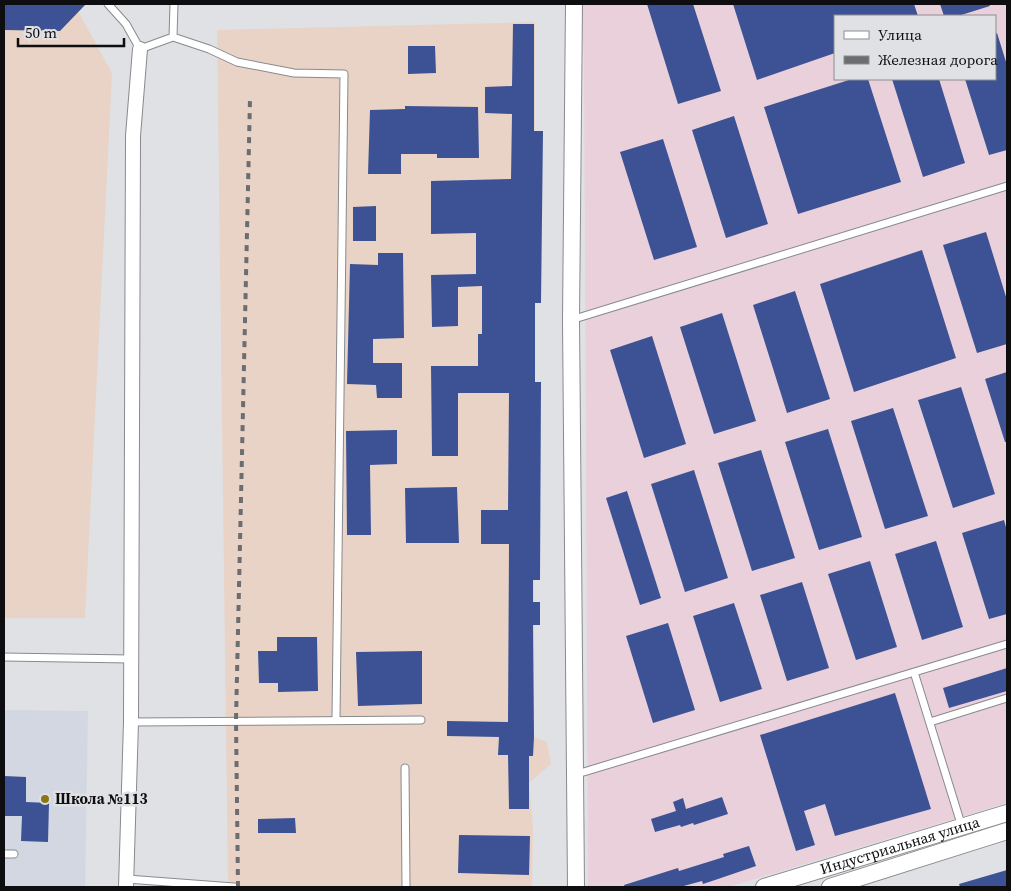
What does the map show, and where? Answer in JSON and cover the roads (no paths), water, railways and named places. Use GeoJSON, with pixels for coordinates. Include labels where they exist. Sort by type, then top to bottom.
{"type":"FeatureCollection","features":[{"type":"Feature","properties":{"kind":"street"},"geometry":{"type":"LineString","coordinates":[[574,4],[572,320],[577,886]]}},
{"type":"Feature","properties":{"kind":"street"},"geometry":{"type":"LineString","coordinates":[[127,883],[131,722],[133,136],[140,49]]}},
{"type":"Feature","properties":{"kind":"street","name":"Индустриальная улица"},"geometry":{"type":"LineString","coordinates":[[764,887],[1007,813]]}},
{"type":"Feature","properties":{"kind":"street"},"geometry":{"type":"LineString","coordinates":[[962,828],[968,843]]}},
{"type":"Feature","properties":{"kind":"street","name":"Индустриальная улица"},"geometry":{"type":"LineString","coordinates":[[830,887],[1007,831]]}},
{"type":"Feature","properties":{"kind":"lane"},"geometry":{"type":"LineString","coordinates":[[108,4],[126,24],[140,49],[173,37],[209,49],[237,62],[294,73],[344,74],[336,719]]}},
{"type":"Feature","properties":{"kind":"lane"},"geometry":{"type":"LineString","coordinates":[[173,37],[174,4]]}},
{"type":"Feature","properties":{"kind":"lane"},"geometry":{"type":"LineString","coordinates":[[572,320],[1007,186]]}},
{"type":"Feature","properties":{"kind":"lane"},"geometry":{"type":"LineString","coordinates":[[577,774],[1007,644]]}},
{"type":"Feature","properties":{"kind":"lane"},"geometry":{"type":"LineString","coordinates":[[4,657],[130,659]]}},
{"type":"Feature","properties":{"kind":"lane"},"geometry":{"type":"LineString","coordinates":[[914,672],[962,828]]}},
{"type":"Feature","properties":{"kind":"lane"},"geometry":{"type":"LineString","coordinates":[[930,722],[1007,698]]}},
{"type":"Feature","properties":{"kind":"lane"},"geometry":{"type":"LineString","coordinates":[[131,722],[336,719],[421,720]]}},
{"type":"Feature","properties":{"kind":"lane"},"geometry":{"type":"LineString","coordinates":[[405,768],[406,887]]}},
{"type":"Feature","properties":{"kind":"lane"},"geometry":{"type":"LineString","coordinates":[[4,854],[14,854]]}},
{"type":"Feature","properties":{"kind":"lane"},"geometry":{"type":"LineString","coordinates":[[127,883],[234,887]]}},
{"type":"Feature","properties":{"kind":"railway"},"geometry":{"type":"LineString","coordinates":[[238,887],[236,720],[250,99]]}},
{"type":"Feature","properties":{"kind":"place","name":"Школа №113"},"geometry":{"type":"Point","coordinates":[45,799]}}]}
